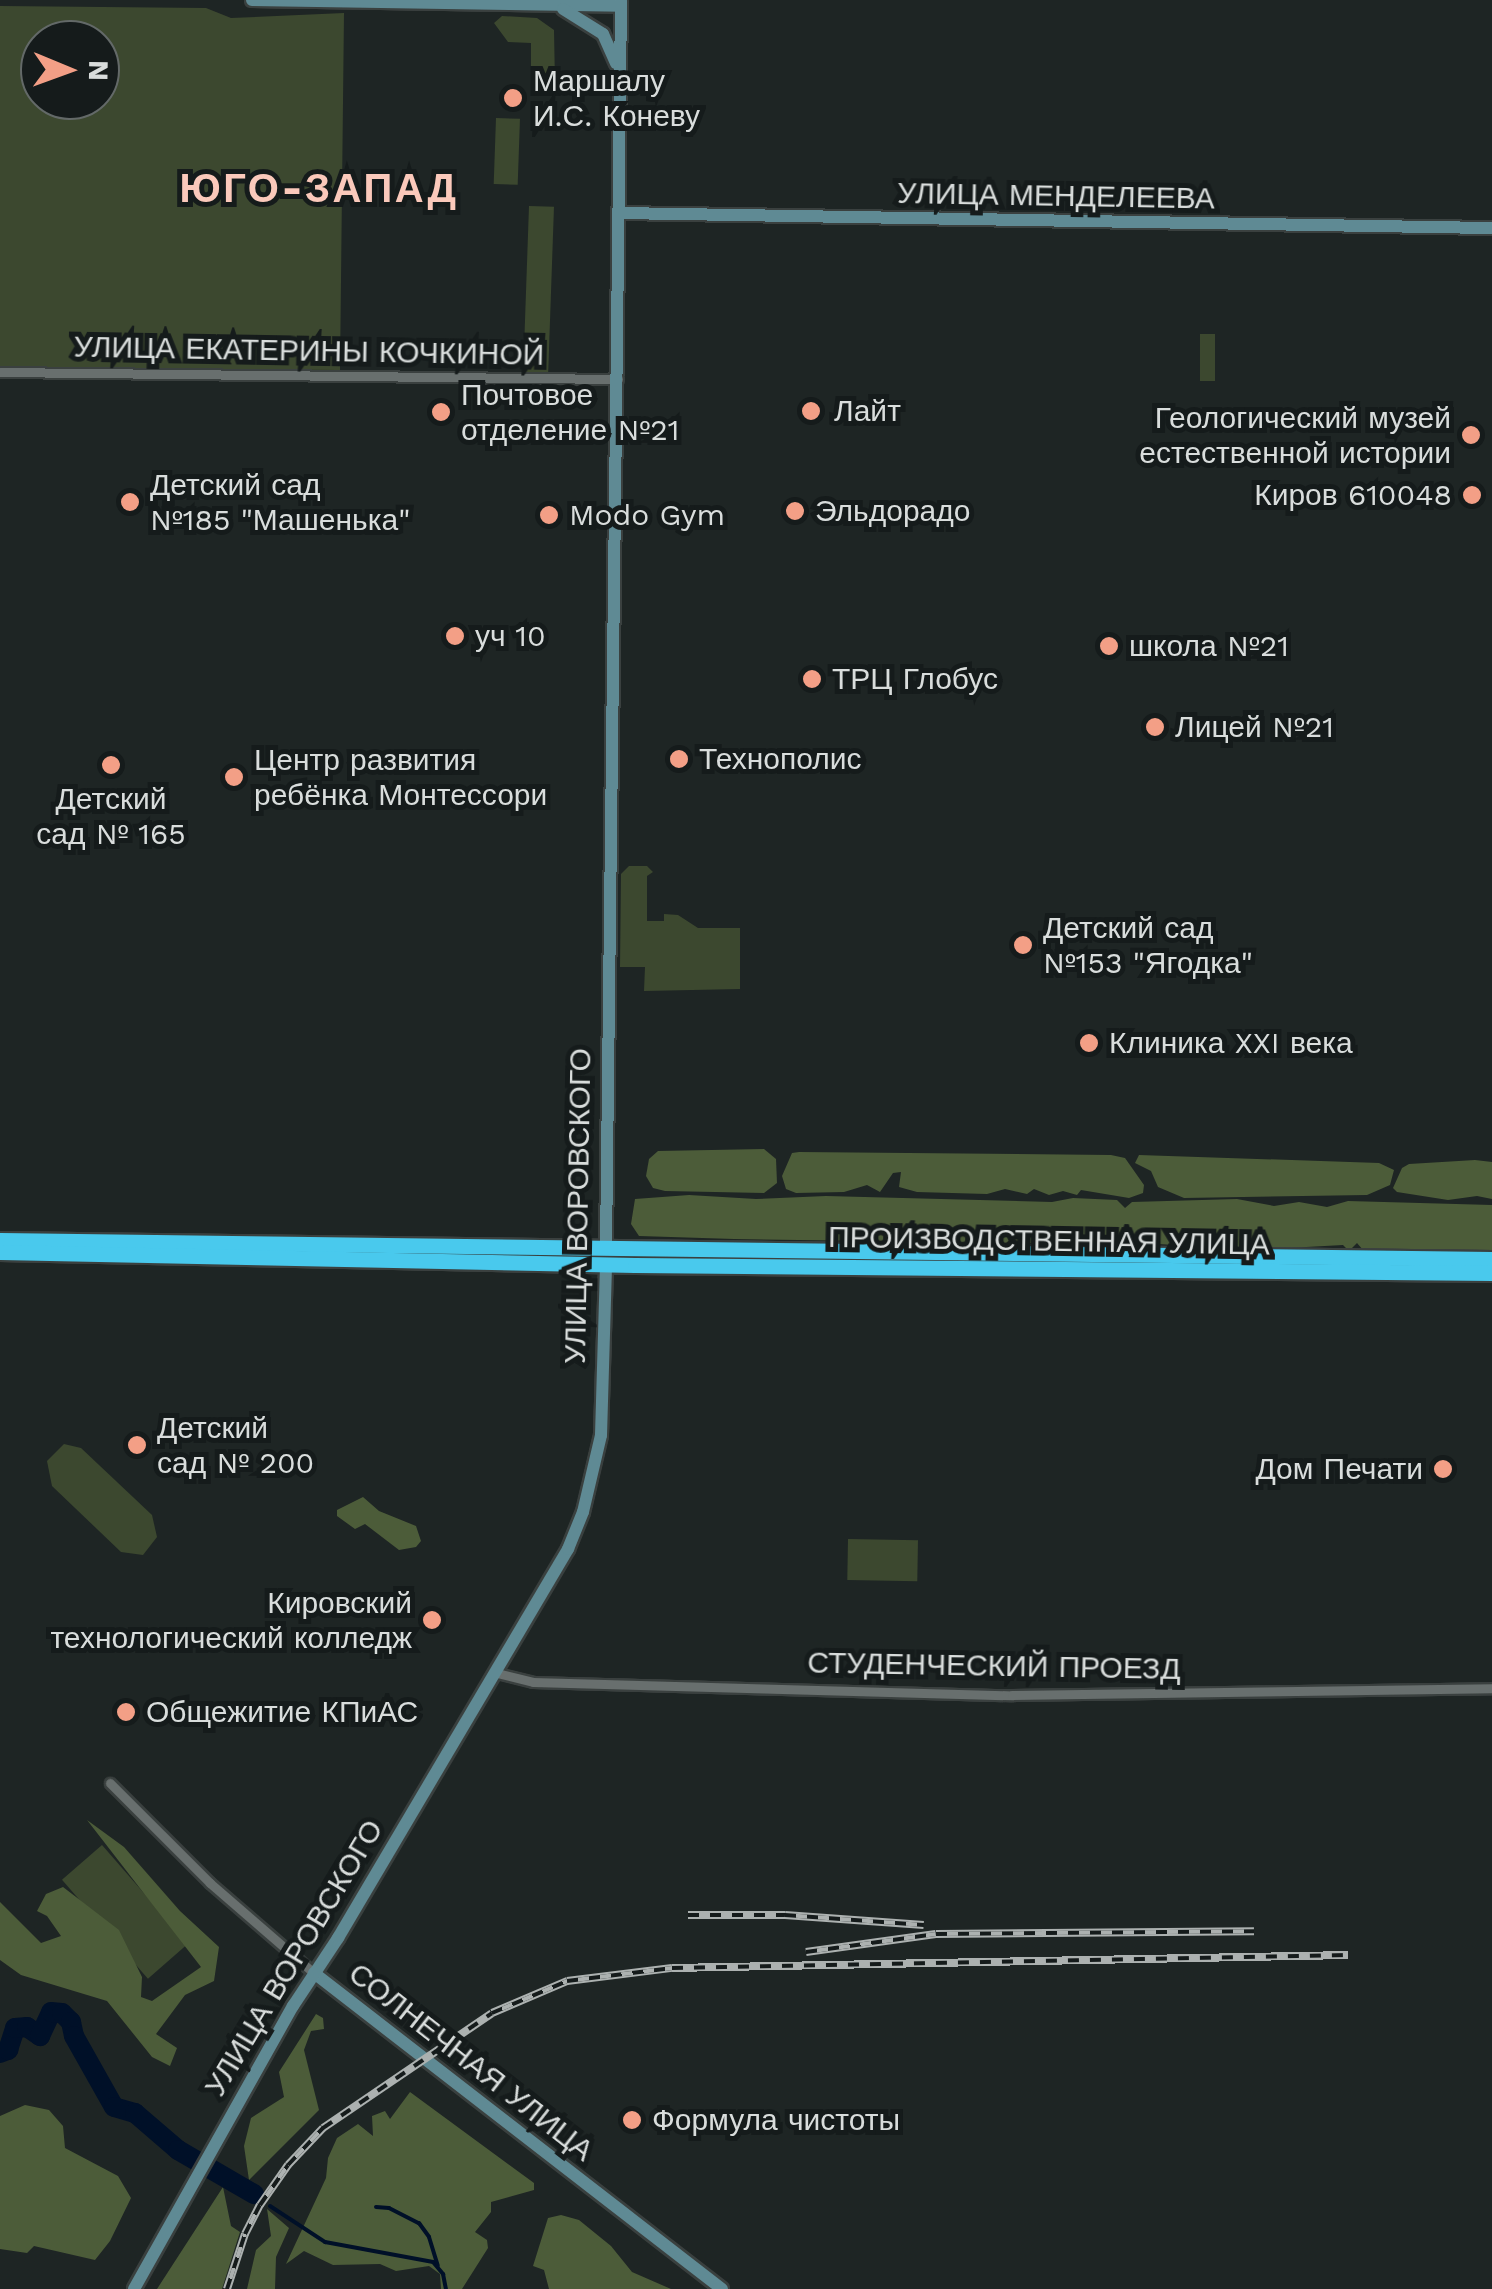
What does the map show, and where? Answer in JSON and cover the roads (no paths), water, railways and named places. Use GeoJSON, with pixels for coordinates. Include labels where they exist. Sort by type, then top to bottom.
{"type":"FeatureCollection","features":[{"type":"Feature","properties":{"kind":"highway"},"geometry":{"type":"LineString","coordinates":[[0,1240],[606,1256]]}},
{"type":"Feature","properties":{"kind":"highway"},"geometry":{"type":"LineString","coordinates":[[0,1252],[606,1256]]}},
{"type":"Feature","properties":{"kind":"highway","name":"ПРОИЗВОДСТВЕННАЯ УЛИЦА"},"geometry":{"type":"LineString","coordinates":[[606,1256],[1492,1258]]}},
{"type":"Feature","properties":{"kind":"highway","name":"ПРОИЗВОДСТВЕННАЯ УЛИЦА"},"geometry":{"type":"LineString","coordinates":[[606,1256],[1492,1273]]}},
{"type":"Feature","properties":{"kind":"main road"},"geometry":{"type":"LineString","coordinates":[[252,0],[621,3]]}},
{"type":"Feature","properties":{"kind":"main road","name":"УЛИЦА ВОРОВСКОГО"},"geometry":{"type":"LineString","coordinates":[[134,2289],[314,1972],[568,1549],[595,1470],[603,1394],[606,1256],[621,3]]}},
{"type":"Feature","properties":{"kind":"main road"},"geometry":{"type":"LineString","coordinates":[[551,5],[576,14],[603,34],[612,48],[620,83]]}},
{"type":"Feature","properties":{"kind":"main road","name":"УЛИЦА МЕНДЕЛЕЕВА"},"geometry":{"type":"LineString","coordinates":[[620,213],[1492,228]]}},
{"type":"Feature","properties":{"kind":"main road","name":"СОЛНЕЧНАЯ УЛИЦА"},"geometry":{"type":"LineString","coordinates":[[314,1972],[722,2289]]}},
{"type":"Feature","properties":{"kind":"street","name":"УЛИЦА ЕКАТЕРИНЫ КОЧКИНОЙ"},"geometry":{"type":"LineString","coordinates":[[0,372],[618,380]]}},
{"type":"Feature","properties":{"kind":"street","name":"СТУДЕНЧЕСКИЙ ПРОЕЗД"},"geometry":{"type":"LineString","coordinates":[[497,1673],[534,1682],[1012,1695],[1492,1688]]}},
{"type":"Feature","properties":{"kind":"street","name":"СОЛНЕЧНАЯ УЛИЦА"},"geometry":{"type":"LineString","coordinates":[[110,1783],[210,1883],[314,1972]]}},
{"type":"Feature","properties":{"kind":"waterway"},"geometry":{"type":"LineString","coordinates":[[0,2053],[8,2050],[15,2028],[27,2027],[40,2036],[51,2012],[62,2013],[71,2022],[74,2036],[114,2107],[135,2113],[178,2150],[254,2194]]}},
{"type":"Feature","properties":{"kind":"waterway"},"geometry":{"type":"LineString","coordinates":[[270,2206],[325,2242],[433,2262],[443,2274],[446,2289]]}},
{"type":"Feature","properties":{"kind":"waterway"},"geometry":{"type":"LineString","coordinates":[[376,2207],[389,2208],[419,2223],[429,2237],[438,2266]]}},
{"type":"Feature","properties":{"kind":"railway"},"geometry":{"type":"LineString","coordinates":[[688,1915],[785,1915],[924,1925]]}},
{"type":"Feature","properties":{"kind":"railway"},"geometry":{"type":"LineString","coordinates":[[806,1952],[936,1934],[1254,1931]]}},
{"type":"Feature","properties":{"kind":"railway"},"geometry":{"type":"LineString","coordinates":[[227,2289],[245,2234],[260,2205],[288,2165],[323,2128],[492,2013],[567,1981],[672,1968],[1348,1955]]}},
{"type":"Feature","properties":{"kind":"place","name":"Маршалу И.С. Коневу"},"geometry":{"type":"Point","coordinates":[513,98]}},
{"type":"Feature","properties":{"kind":"place","name":"Лайт"},"geometry":{"type":"Point","coordinates":[811,411]}},
{"type":"Feature","properties":{"kind":"place","name":"Почтовое отделение №21"},"geometry":{"type":"Point","coordinates":[441,412]}},
{"type":"Feature","properties":{"kind":"place","name":"Геологический музей естественной истории"},"geometry":{"type":"Point","coordinates":[1471,435]}},
{"type":"Feature","properties":{"kind":"place","name":"Киров 610048"},"geometry":{"type":"Point","coordinates":[1472,495]}},
{"type":"Feature","properties":{"kind":"place","name":"Детский сад №185 \"Машенька\""},"geometry":{"type":"Point","coordinates":[130,502]}},
{"type":"Feature","properties":{"kind":"place","name":"Эльдорадо"},"geometry":{"type":"Point","coordinates":[795,511]}},
{"type":"Feature","properties":{"kind":"place","name":"Modo Gym"},"geometry":{"type":"Point","coordinates":[549,515]}},
{"type":"Feature","properties":{"kind":"place","name":"уч 10"},"geometry":{"type":"Point","coordinates":[455,636]}},
{"type":"Feature","properties":{"kind":"place","name":"школа №21"},"geometry":{"type":"Point","coordinates":[1109,646]}},
{"type":"Feature","properties":{"kind":"place","name":"ТРЦ Глобус"},"geometry":{"type":"Point","coordinates":[812,679]}},
{"type":"Feature","properties":{"kind":"place","name":"Лицей №21"},"geometry":{"type":"Point","coordinates":[1155,727]}},
{"type":"Feature","properties":{"kind":"place","name":"Технополис"},"geometry":{"type":"Point","coordinates":[679,759]}},
{"type":"Feature","properties":{"kind":"place","name":"Детский сад № 165"},"geometry":{"type":"Point","coordinates":[111,765]}},
{"type":"Feature","properties":{"kind":"place","name":"Центр развития ребёнка Монтессори"},"geometry":{"type":"Point","coordinates":[234,777]}},
{"type":"Feature","properties":{"kind":"place","name":"Детский сад №153 \"Ягодка\""},"geometry":{"type":"Point","coordinates":[1023,945]}},
{"type":"Feature","properties":{"kind":"place","name":"Клиника XXI века"},"geometry":{"type":"Point","coordinates":[1089,1043]}},
{"type":"Feature","properties":{"kind":"place","name":"Детский сад № 200"},"geometry":{"type":"Point","coordinates":[137,1445]}},
{"type":"Feature","properties":{"kind":"place","name":"Дом Печати"},"geometry":{"type":"Point","coordinates":[1443,1469]}},
{"type":"Feature","properties":{"kind":"place","name":"Кировский технологический колледж"},"geometry":{"type":"Point","coordinates":[432,1620]}},
{"type":"Feature","properties":{"kind":"place","name":"Общежитие КПиАС"},"geometry":{"type":"Point","coordinates":[126,1712]}},
{"type":"Feature","properties":{"kind":"place","name":"Формула чистоты"},"geometry":{"type":"Point","coordinates":[632,2120]}},
{"type":"Feature","properties":{"kind":"district","name":"ЮГО-ЗАПАД"},"geometry":{"type":"Point","coordinates":[319,189]}}]}
